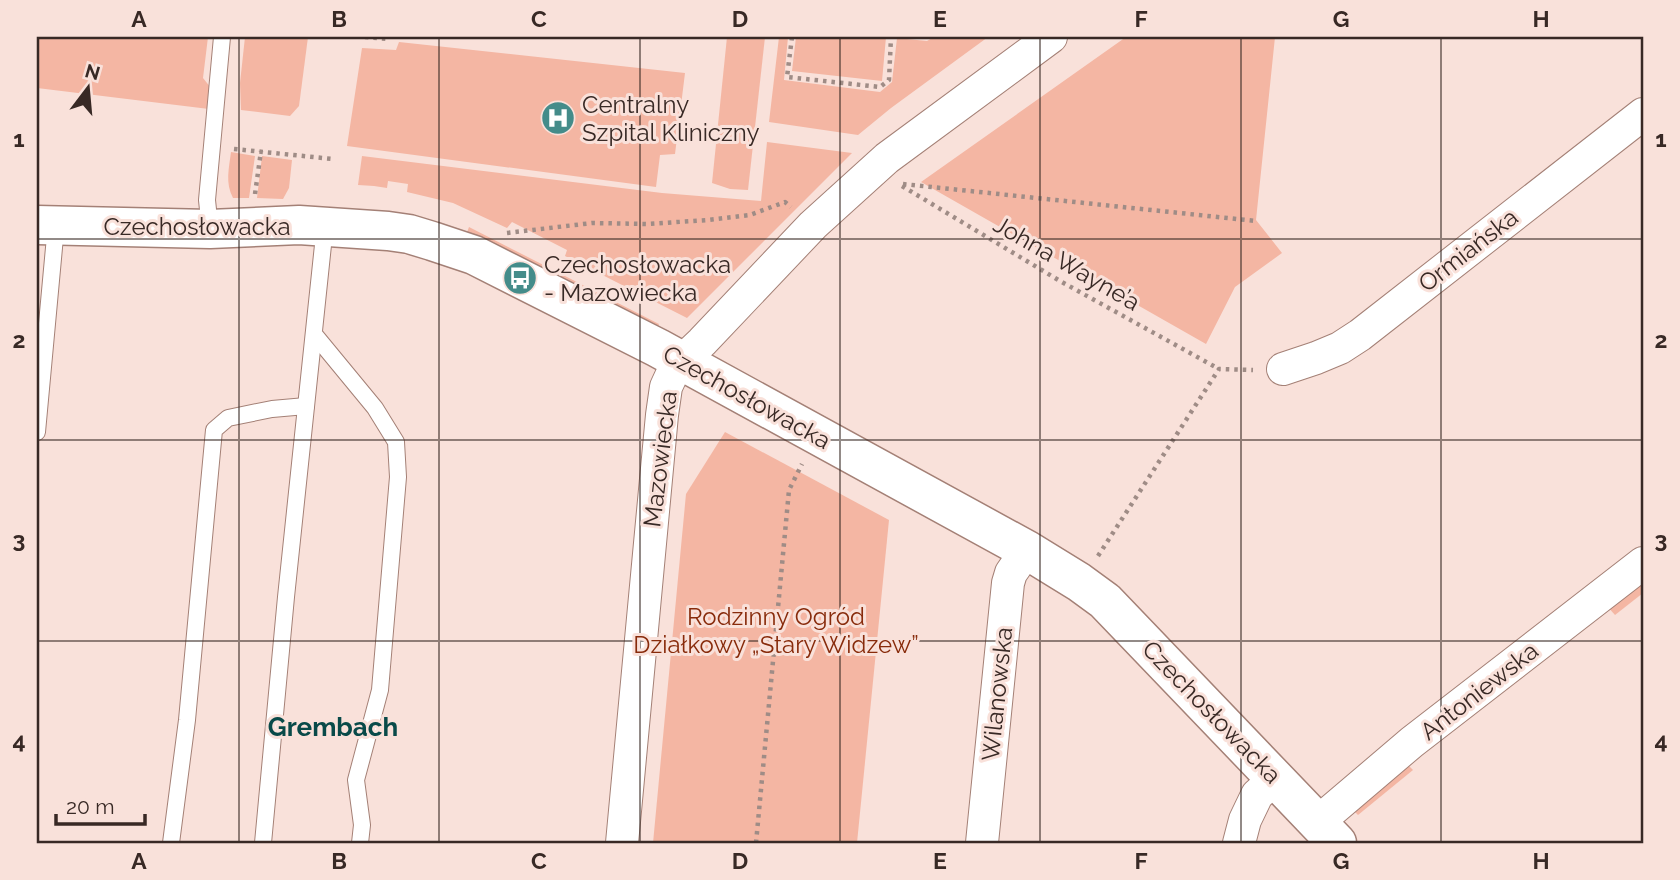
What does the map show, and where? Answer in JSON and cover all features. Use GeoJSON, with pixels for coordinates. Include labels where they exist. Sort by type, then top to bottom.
{"type":"FeatureCollection","features":[{"type":"Feature","properties":{"kind":"street","name":"Mazowiecka"},"geometry":{"type":"LineString","coordinates":[[622,843],[662,415],[666,387],[672,373],[813,225],[877,166],[1051,37]]}},
{"type":"Feature","properties":{"kind":"street","name":"Ormiańska"},"geometry":{"type":"LineString","coordinates":[[1283,369],[1340,348],[1643,114]]}},
{"type":"Feature","properties":{"kind":"street","name":"Czechosłowacka"},"geometry":{"type":"LineString","coordinates":[[46,225],[210,229],[325,226],[410,234],[474,255],[682,361],[1027,550],[1079,582],[1105,601],[1327,833]]}},
{"type":"Feature","properties":{"kind":"street","name":"Wilanowska"},"geometry":{"type":"LineString","coordinates":[[982,843],[1008,583],[1011,573],[1027,550]]}},
{"type":"Feature","properties":{"kind":"street","name":"Antoniewska"},"geometry":{"type":"LineString","coordinates":[[1327,833],[1412,742],[1643,564]]}},
{"type":"Feature","properties":{"kind":"street"},"geometry":{"type":"LineString","coordinates":[[1239,843],[1245,820],[1256,796],[1276,778]]}},
{"type":"Feature","properties":{"kind":"lane"},"geometry":{"type":"LineString","coordinates":[[210,229],[207,200],[222,37]]}},
{"type":"Feature","properties":{"kind":"lane"},"geometry":{"type":"LineString","coordinates":[[37,432],[46,225]]}},
{"type":"Feature","properties":{"kind":"lane"},"geometry":{"type":"LineString","coordinates":[[263,843],[325,226]]}},
{"type":"Feature","properties":{"kind":"lane"},"geometry":{"type":"LineString","coordinates":[[314,334],[375,408],[396,442],[398,477],[380,690],[356,780],[362,825],[360,843]]}},
{"type":"Feature","properties":{"kind":"lane"},"geometry":{"type":"LineString","coordinates":[[171,843],[187,720],[214,430],[228,418],[272,409],[306,406]]}},
{"type":"Feature","properties":{"kind":"path"},"geometry":{"type":"LineString","coordinates":[[365,37],[394,37]]}},
{"type":"Feature","properties":{"kind":"path"},"geometry":{"type":"LineString","coordinates":[[792,37],[787,77],[880,87],[889,80],[891,37]]}},
{"type":"Feature","properties":{"kind":"path"},"geometry":{"type":"LineString","coordinates":[[226,148],[333,159]]}},
{"type":"Feature","properties":{"kind":"path"},"geometry":{"type":"LineString","coordinates":[[254,202],[261,151]]}},
{"type":"Feature","properties":{"kind":"path","name":"Johna Wayne’a"},"geometry":{"type":"LineString","coordinates":[[1219,369],[1060,281],[899,184],[1256,220]]}},
{"type":"Feature","properties":{"kind":"path"},"geometry":{"type":"LineString","coordinates":[[499,233],[592,223],[648,224],[708,220],[750,215],[785,202],[794,209]]}},
{"type":"Feature","properties":{"kind":"path"},"geometry":{"type":"LineString","coordinates":[[1079,582],[1219,369],[1283,369]]}},
{"type":"Feature","properties":{"kind":"path"},"geometry":{"type":"LineString","coordinates":[[756,843],[789,489],[797,470],[819,436]]}},
{"type":"Feature","properties":{"kind":"green space"},"geometry":{"type":"Polygon","coordinates":[[[37,37],[208,37],[203,78],[211,88],[209,109],[37,88],[37,37]]]}},
{"type":"Feature","properties":{"kind":"green space"},"geometry":{"type":"Polygon","coordinates":[[[245,37],[308,37],[299,106],[290,116],[241,110],[240,83],[245,37]]]}},
{"type":"Feature","properties":{"kind":"green space"},"geometry":{"type":"Polygon","coordinates":[[[727,37],[765,37],[748,190],[730,189],[712,183],[727,37]]]}},
{"type":"Feature","properties":{"kind":"green space"},"geometry":{"type":"Polygon","coordinates":[[[779,37],[788,37],[784,80],[880,92],[892,82],[897,38],[927,41],[934,37],[988,37],[858,135],[769,122],[779,37]]]}},
{"type":"Feature","properties":{"kind":"green space"},"geometry":{"type":"Polygon","coordinates":[[[796,37],[886,37],[882,81],[792,71],[796,37]]]}},
{"type":"Feature","properties":{"kind":"green space"},"geometry":{"type":"Polygon","coordinates":[[[1126,37],[1275,37],[1256,220],[1282,253],[1235,287],[1206,344],[921,182],[1126,37]]]}},
{"type":"Feature","properties":{"kind":"green space"},"geometry":{"type":"Polygon","coordinates":[[[399,42],[685,73],[675,154],[660,155],[656,187],[347,146],[362,48],[396,50],[399,42]]]}},
{"type":"Feature","properties":{"kind":"green space"},"geometry":{"type":"Polygon","coordinates":[[[767,142],[852,153],[687,318],[565,256],[567,250],[512,222],[507,228],[453,203],[407,192],[408,184],[388,181],[387,188],[358,185],[362,156],[662,193],[761,201],[767,142]]]}},
{"type":"Feature","properties":{"kind":"green space"},"geometry":{"type":"Polygon","coordinates":[[[231,152],[255,156],[249,198],[233,198],[228,175],[231,152]]]}},
{"type":"Feature","properties":{"kind":"green space"},"geometry":{"type":"Polygon","coordinates":[[[262,156],[292,160],[289,188],[283,199],[257,198],[262,156]]]}},
{"type":"Feature","properties":{"kind":"green space"},"geometry":{"type":"Polygon","coordinates":[[[469,227],[659,324],[655,333],[466,235],[469,227]]]}},
{"type":"Feature","properties":{"kind":"green space","name":"Rodzinny Ogród Działkowy „Stary Widzew”"},"geometry":{"type":"Polygon","coordinates":[[[725,432],[889,520],[857,843],[653,843],[686,494],[725,432]]]}},
{"type":"Feature","properties":{"kind":"green space"},"geometry":{"type":"Polygon","coordinates":[[[1639,581],[1643,593],[1615,615],[1607,606],[1639,581]]]}},
{"type":"Feature","properties":{"kind":"green space"},"geometry":{"type":"Polygon","coordinates":[[[1403,765],[1413,770],[1358,815],[1350,807],[1403,765]]]}},
{"type":"Feature","properties":{"kind":"place","name":"Centralny Szpital Kliniczny"},"geometry":{"type":"Point","coordinates":[558,118]}},
{"type":"Feature","properties":{"kind":"place","name":"Czechosłowacka - Mazowiecka"},"geometry":{"type":"Point","coordinates":[520,278]}},
{"type":"Feature","properties":{"kind":"district","name":"Grembach"},"geometry":{"type":"Point","coordinates":[333,727]}}]}
